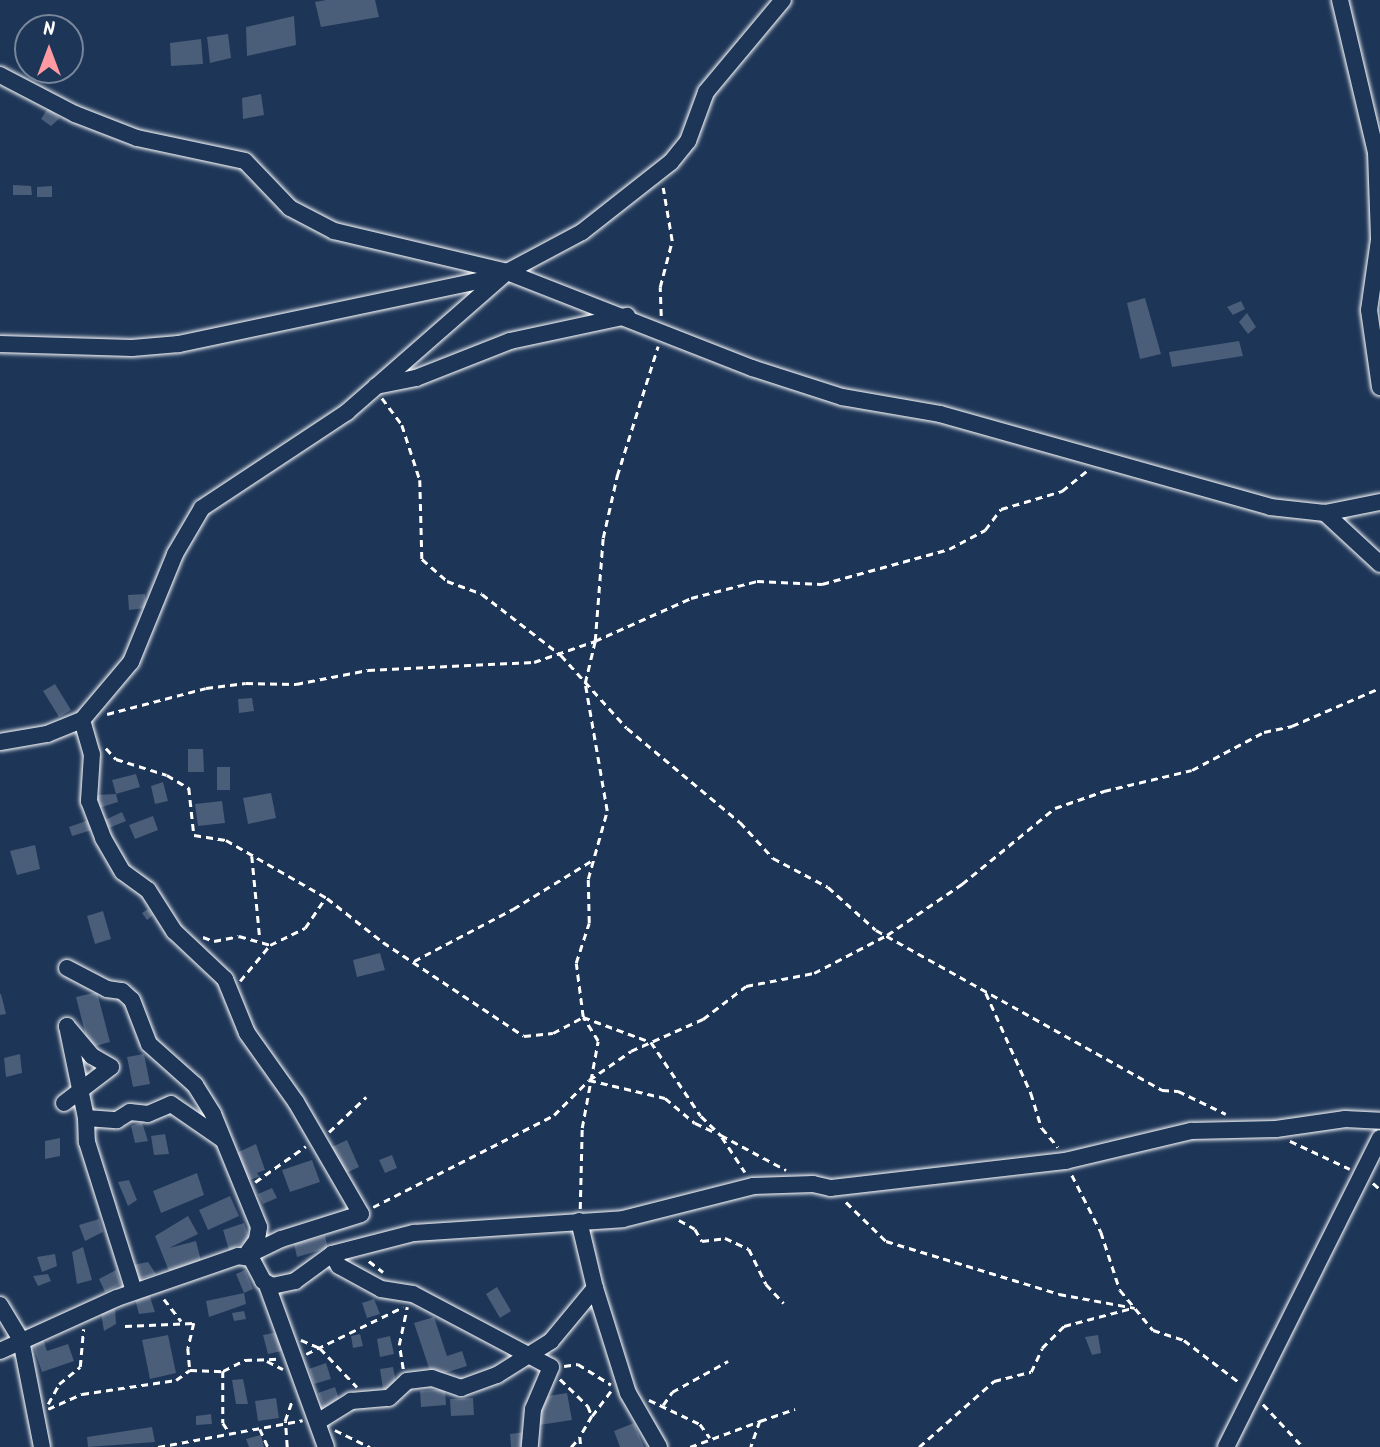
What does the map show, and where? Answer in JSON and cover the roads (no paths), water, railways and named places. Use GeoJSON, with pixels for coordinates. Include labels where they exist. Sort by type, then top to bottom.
{"type":"FeatureCollection","features":[{"type":"Feature","properties":{"kind":"street"},"geometry":{"type":"LineString","coordinates":[[0,741],[47,734],[82,720],[131,662],[174,554],[202,508],[322,430],[504,274],[582,232],[661,171],[684,149],[706,92],[783,0]]}},
{"type":"Feature","properties":{"kind":"street"},"geometry":{"type":"LineString","coordinates":[[1340,0],[1376,152],[1379,240],[1369,310],[1380,387]]}},
{"type":"Feature","properties":{"kind":"street"},"geometry":{"type":"LineString","coordinates":[[0,75],[75,114],[137,138],[245,161],[290,208],[334,231],[504,274],[627,316],[752,368],[842,397],[940,414],[1218,495],[1325,513],[1380,502]]}},
{"type":"Feature","properties":{"kind":"street"},"geometry":{"type":"LineString","coordinates":[[0,344],[132,348],[179,344],[504,274]]}},
{"type":"Feature","properties":{"kind":"street"},"geometry":{"type":"LineString","coordinates":[[374,387],[416,377],[510,341],[627,316]]}},
{"type":"Feature","properties":{"kind":"street"},"geometry":{"type":"LineString","coordinates":[[1325,513],[1380,564]]}},
{"type":"Feature","properties":{"kind":"street"},"geometry":{"type":"LineString","coordinates":[[0,1351],[84,1311],[134,1292],[246,1255],[281,1239],[361,1214],[321,1141],[247,1032],[225,979],[179,934],[148,890],[123,872],[103,838],[89,801],[92,754],[82,720]]}},
{"type":"Feature","properties":{"kind":"street"},"geometry":{"type":"LineString","coordinates":[[67,968],[132,1000],[149,1044],[195,1085],[222,1140],[258,1227],[257,1240],[246,1255]]}},
{"type":"Feature","properties":{"kind":"street"},"geometry":{"type":"LineString","coordinates":[[64,1103],[80,1091],[86,1118],[87,1142],[134,1292]]}},
{"type":"Feature","properties":{"kind":"street"},"geometry":{"type":"LineString","coordinates":[[86,1118],[117,1120],[130,1112],[148,1114],[171,1104],[222,1140]]}},
{"type":"Feature","properties":{"kind":"street"},"geometry":{"type":"LineString","coordinates":[[267,1285],[295,1281],[332,1254],[435,1230],[473,1233],[664,1211],[753,1186],[813,1184],[831,1188],[1065,1161],[1191,1131],[1276,1129],[1345,1119],[1380,1121]]}},
{"type":"Feature","properties":{"kind":"street"},"geometry":{"type":"LineString","coordinates":[[1226,1447],[1380,1138]]}},
{"type":"Feature","properties":{"kind":"street"},"geometry":{"type":"LineString","coordinates":[[579,1222],[621,1390],[659,1447]]}},
{"type":"Feature","properties":{"kind":"street"},"geometry":{"type":"LineString","coordinates":[[332,1254],[340,1266],[381,1289],[413,1294],[551,1367],[533,1409],[530,1447]]}},
{"type":"Feature","properties":{"kind":"street"},"geometry":{"type":"LineString","coordinates":[[246,1255],[267,1285],[326,1447]]}},
{"type":"Feature","properties":{"kind":"street"},"geometry":{"type":"LineString","coordinates":[[318,1421],[351,1401],[389,1398],[407,1381],[432,1378],[461,1388],[497,1375],[551,1341],[594,1288]]}},
{"type":"Feature","properties":{"kind":"street"},"geometry":{"type":"LineString","coordinates":[[0,1305],[21,1340],[42,1447]]}}]}
